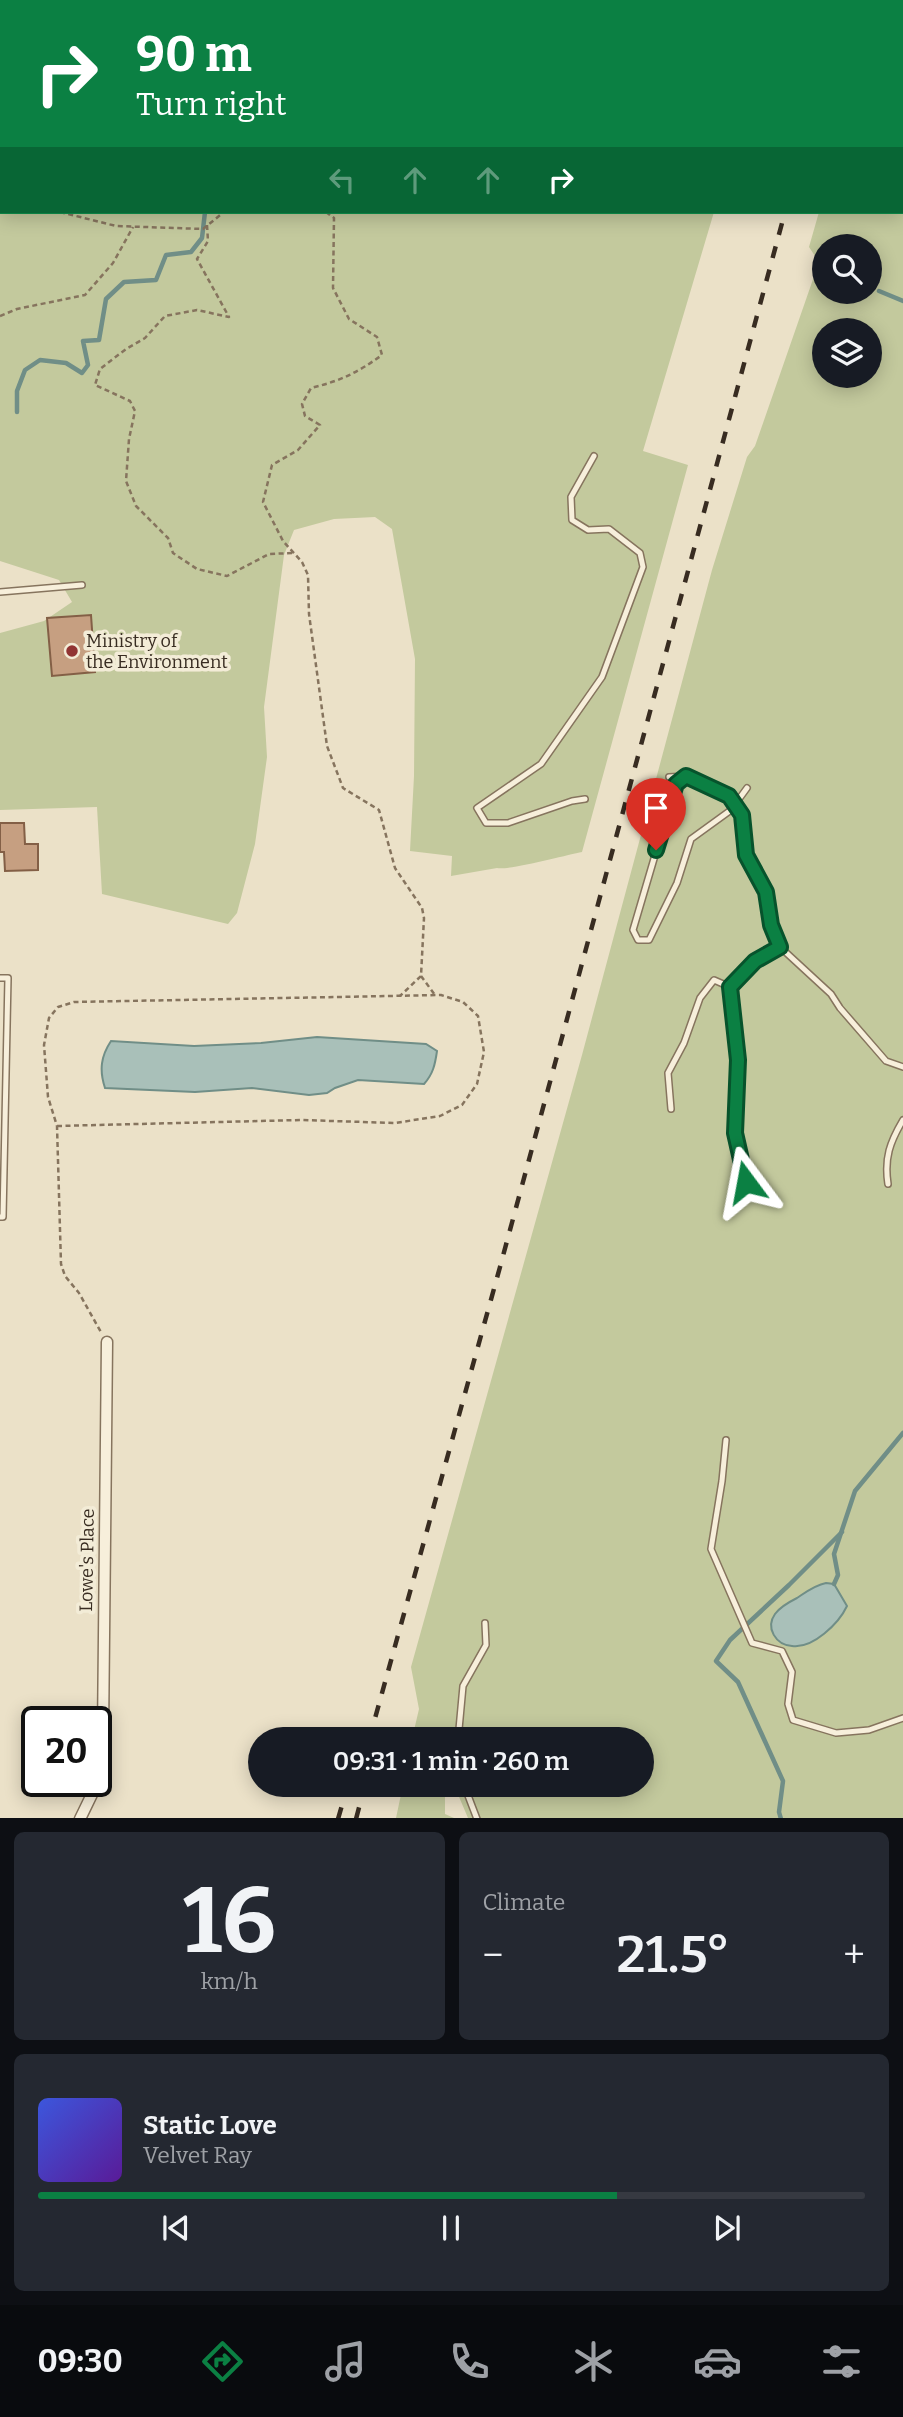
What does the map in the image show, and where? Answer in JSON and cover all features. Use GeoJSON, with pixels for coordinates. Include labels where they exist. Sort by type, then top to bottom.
{"type":"FeatureCollection","features":[{"type":"Feature","properties":{"kind":"street","name":"Lowe's Place"},"geometry":{"type":"LineString","coordinates":[[103,1706],[107,1342]]}},
{"type":"Feature","properties":{"kind":"street","name":"Lowe's Place"},"geometry":{"type":"LineString","coordinates":[[80,1818],[90,1797]]}},
{"type":"Feature","properties":{"kind":"lane"},"geometry":{"type":"LineString","coordinates":[[585,800],[572,801],[508,823],[486,822],[477,808],[541,764],[602,677],[643,567],[640,553],[609,528],[588,530],[572,520],[571,497],[594,456]]}},
{"type":"Feature","properties":{"kind":"lane"},"geometry":{"type":"LineString","coordinates":[[0,592],[82,584]]}},
{"type":"Feature","properties":{"kind":"lane"},"geometry":{"type":"LineString","coordinates":[[669,777],[686,776],[729,796],[742,815],[746,855],[766,892],[771,925],[780,947],[831,994],[886,1061],[903,1067]]}},
{"type":"Feature","properties":{"kind":"lane"},"geometry":{"type":"LineString","coordinates":[[686,776],[676,784],[642,895],[633,930],[638,940],[649,940],[677,883],[691,839],[735,805],[747,788]]}},
{"type":"Feature","properties":{"kind":"lane"},"geometry":{"type":"LineString","coordinates":[[730,987],[755,961],[780,947]]}},
{"type":"Feature","properties":{"kind":"lane"},"geometry":{"type":"LineString","coordinates":[[0,978],[8,978],[3,1217],[0,1217]]}},
{"type":"Feature","properties":{"kind":"lane"},"geometry":{"type":"LineString","coordinates":[[671,1109],[668,1073],[684,1042],[700,998],[714,980],[730,987]]}},
{"type":"Feature","properties":{"kind":"lane"},"geometry":{"type":"LineString","coordinates":[[730,987],[738,1060],[735,1133],[746,1182]]}},
{"type":"Feature","properties":{"kind":"lane"},"geometry":{"type":"LineString","coordinates":[[888,1184],[886,1173],[889,1144],[903,1120]]}},
{"type":"Feature","properties":{"kind":"lane"},"geometry":{"type":"LineString","coordinates":[[726,1440],[711,1549],[752,1643],[782,1651],[792,1672],[788,1704],[793,1720],[836,1733],[869,1730],[903,1718]]}},
{"type":"Feature","properties":{"kind":"lane"},"geometry":{"type":"LineString","coordinates":[[459,1727],[463,1686],[486,1644],[485,1623]]}},
{"type":"Feature","properties":{"kind":"lane"},"geometry":{"type":"LineString","coordinates":[[469,1797],[477,1818]]}},
{"type":"Feature","properties":{"kind":"path"},"geometry":{"type":"LineString","coordinates":[[68,214],[116,226],[203,229],[221,214]]}},
{"type":"Feature","properties":{"kind":"path"},"geometry":{"type":"LineString","coordinates":[[329,214],[334,218],[333,288],[349,319],[377,337],[382,355],[365,368],[340,381],[311,388],[302,404],[305,416],[320,425],[298,450],[272,465],[262,502],[283,541],[302,562],[308,575],[309,614],[327,747],[343,788],[379,810],[395,868],[422,908],[424,918],[421,976],[435,995]]}},
{"type":"Feature","properties":{"kind":"path"},"geometry":{"type":"LineString","coordinates":[[207,225],[208,241],[197,259],[229,317],[197,310],[165,316],[145,338],[100,369],[95,385],[130,401],[135,411],[126,481],[136,506],[168,538],[173,553],[197,569],[227,576],[269,554],[294,553]]}},
{"type":"Feature","properties":{"kind":"path"},"geometry":{"type":"LineString","coordinates":[[0,316],[17,309],[85,295],[113,263],[133,227]]}},
{"type":"Feature","properties":{"kind":"path"},"geometry":{"type":"LineString","coordinates":[[400,996],[421,976]]}},
{"type":"Feature","properties":{"kind":"path"},"geometry":{"type":"LineString","coordinates":[[57,1126],[301,1120],[395,1123],[440,1116],[462,1105],[477,1083],[484,1052],[478,1016],[463,1002],[435,995],[74,1002],[58,1007],[49,1018],[44,1045],[48,1097],[57,1126],[61,1264],[65,1276],[79,1293],[107,1342]]}},
{"type":"Feature","properties":{"kind":"green space"},"geometry":{"type":"Polygon","coordinates":[[[0,214],[713,214],[643,451],[688,465],[582,852],[524,865],[451,876],[452,856],[410,851],[415,659],[392,529],[375,517],[334,519],[294,530],[284,555],[264,707],[267,757],[255,844],[237,913],[228,924],[102,894],[97,807],[0,810],[0,633],[44,621],[72,602],[59,580],[0,561],[0,214]]]}},
{"type":"Feature","properties":{"kind":"green space"},"geometry":{"type":"Polygon","coordinates":[[[818,214],[903,214],[903,1818],[468,1818],[459,1797],[654,1797],[654,1727],[415,1727],[419,1709],[411,1667],[582,1055],[712,570],[747,457],[755,446],[812,282],[812,304],[882,304],[882,234],[813,234],[818,214]]]}},
{"type":"Feature","properties":{"kind":"green space"},"geometry":{"type":"Polygon","coordinates":[[[400,1797],[445,1797],[445,1814],[454,1818],[396,1818],[400,1797]]]}},
{"type":"Feature","properties":{"kind":"water"},"geometry":{"type":"Polygon","coordinates":[[[317,1037],[426,1044],[437,1051],[430,1077],[424,1084],[358,1080],[327,1093],[309,1095],[252,1088],[195,1092],[105,1088],[103,1081],[102,1063],[111,1041],[194,1046],[317,1037]]]}},
{"type":"Feature","properties":{"kind":"water"},"geometry":{"type":"Polygon","coordinates":[[[834,1584],[847,1606],[838,1620],[824,1634],[808,1643],[792,1646],[781,1643],[774,1635],[771,1625],[777,1611],[818,1585],[834,1584]]]}},
{"type":"Feature","properties":{"kind":"building","name":"Ministry of the Environment"},"geometry":{"type":"Polygon","coordinates":[[[91,615],[95,672],[52,676],[47,618],[91,615]]]}},
{"type":"Feature","properties":{"kind":"building"},"geometry":{"type":"Polygon","coordinates":[[[0,823],[24,823],[25,844],[38,844],[38,870],[5,871],[4,852],[0,852],[0,823]]]}},
{"type":"Feature","properties":{"kind":"waterway"},"geometry":{"type":"LineString","coordinates":[[17,412],[17,391],[25,370],[40,360],[66,363],[82,373],[88,365],[83,341],[99,340],[106,299],[124,282],[156,280],[166,255],[191,252],[202,238],[205,214]]}},
{"type":"Feature","properties":{"kind":"waterway"},"geometry":{"type":"LineString","coordinates":[[882,292],[903,301]]}},
{"type":"Feature","properties":{"kind":"waterway"},"geometry":{"type":"LineString","coordinates":[[834,1584],[838,1575],[834,1554],[855,1491],[903,1433]]}},
{"type":"Feature","properties":{"kind":"waterway"},"geometry":{"type":"LineString","coordinates":[[781,1818],[783,1781],[738,1682],[716,1661],[730,1640],[842,1532]]}},
{"type":"Feature","properties":{"kind":"railway"},"geometry":{"type":"LineString","coordinates":[[373,1727],[500,1267],[784,214]]}},
{"type":"Feature","properties":{"kind":"railway"},"geometry":{"type":"LineString","coordinates":[[338,1818],[344,1797]]}},
{"type":"Feature","properties":{"kind":"railway"},"geometry":{"type":"LineString","coordinates":[[356,1818],[362,1797]]}},
{"type":"Feature","properties":{"kind":"place","name":"Ministry of the Environment"},"geometry":{"type":"Point","coordinates":[72,651]}},
{"type":"Feature","properties":{"kind":"route"},"geometry":{"type":"LineString","coordinates":[[656,850],[676,784],[686,776],[729,796],[742,815],[746,855],[766,892],[771,925],[780,947],[755,961],[730,987],[738,1060],[735,1133],[746,1182]]}}]}
